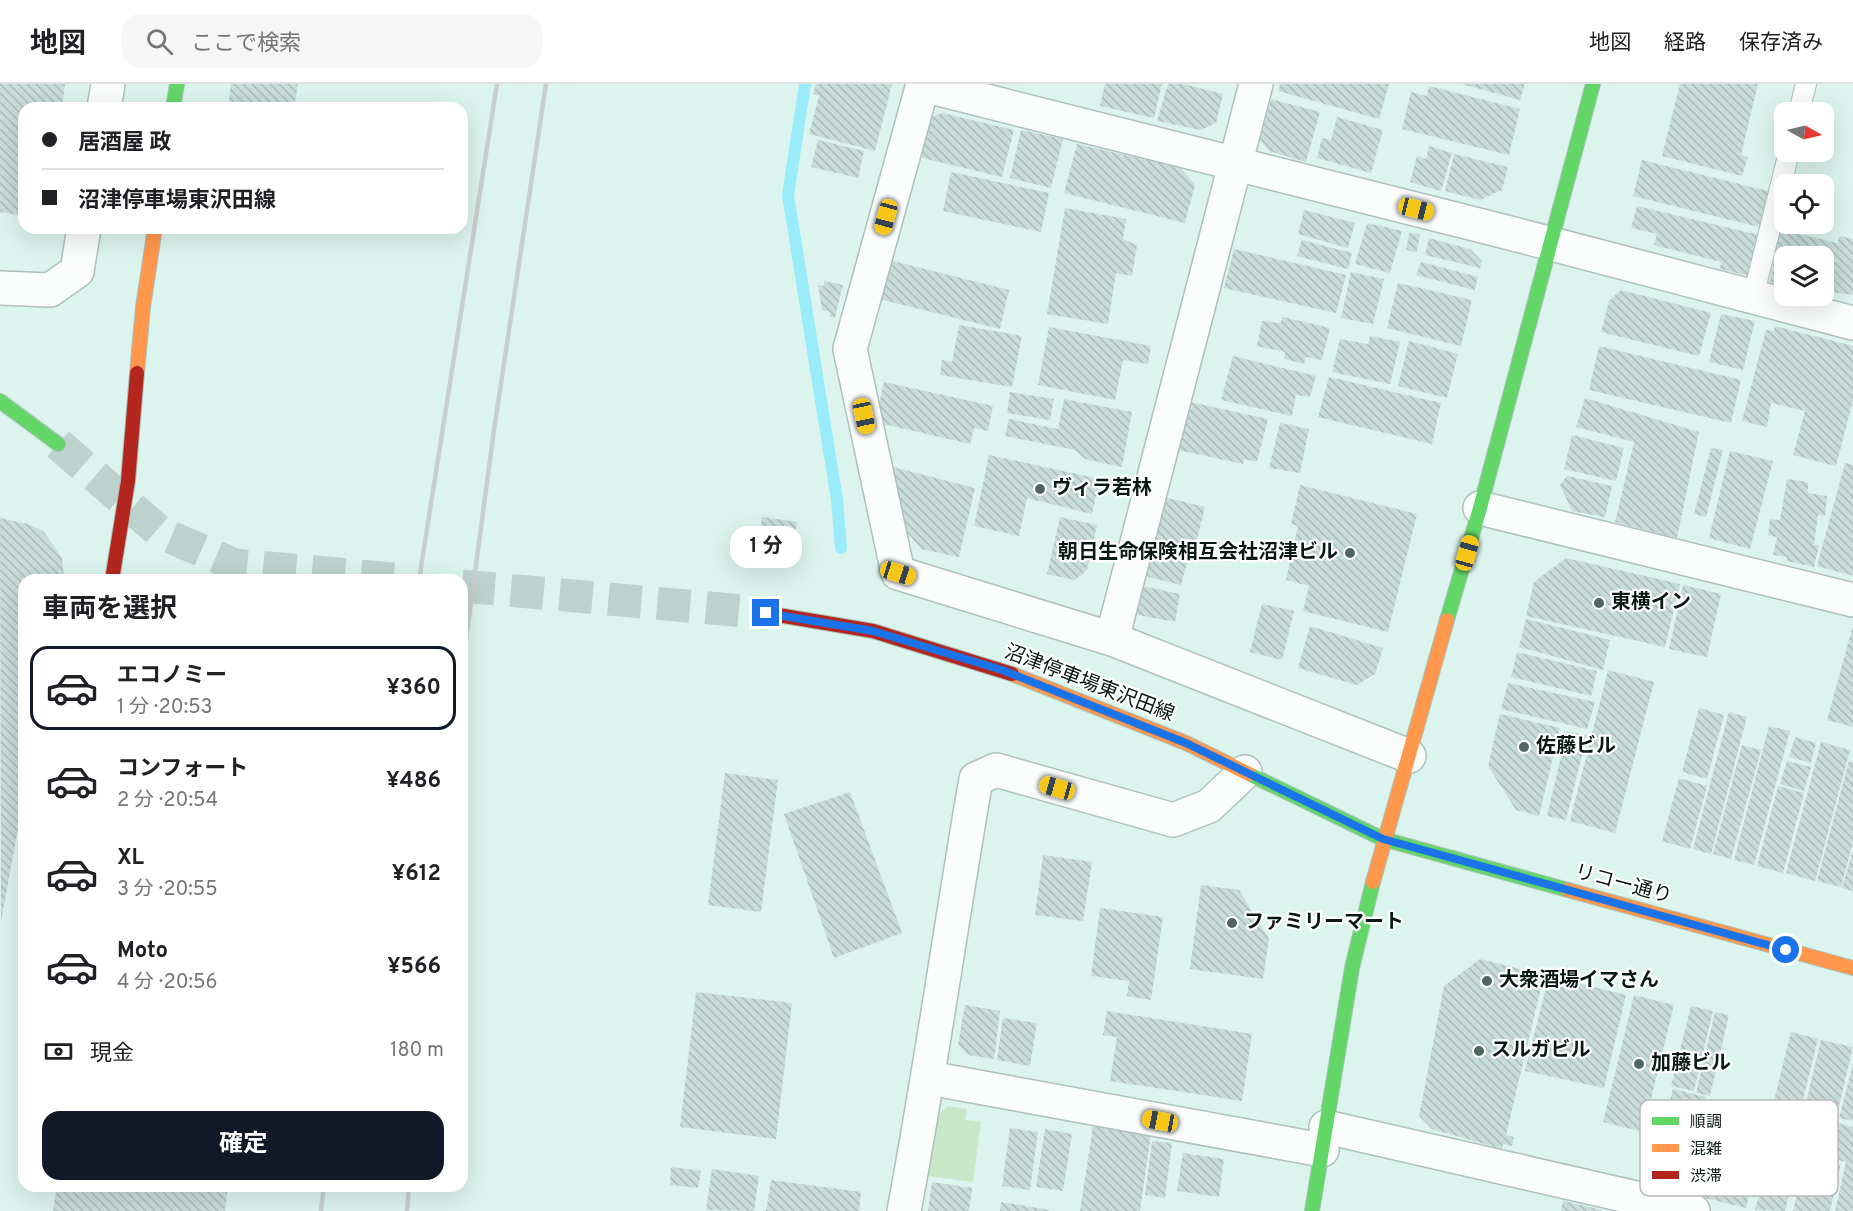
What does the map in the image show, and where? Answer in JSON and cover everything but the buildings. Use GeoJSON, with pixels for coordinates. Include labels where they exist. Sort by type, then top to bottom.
{"type":"FeatureCollection","features":[{"type":"Feature","properties":{"kind":"street"},"geometry":{"type":"LineString","coordinates":[[105,102],[108,84]]}},
{"type":"Feature","properties":{"kind":"street"},"geometry":{"type":"LineString","coordinates":[[174,102],[177,84]]}},
{"type":"Feature","properties":{"kind":"street"},"geometry":{"type":"LineString","coordinates":[[1112,639],[1256,84]]}},
{"type":"Feature","properties":{"kind":"street"},"geometry":{"type":"LineString","coordinates":[[1312,1211],[1352,968],[1383,839],[1480,508],[1593,84]]}},
{"type":"Feature","properties":{"kind":"street"},"geometry":{"type":"LineString","coordinates":[[1409,756],[1112,639],[898,573],[850,348],[923,85],[1853,323]]}},
{"type":"Feature","properties":{"kind":"street"},"geometry":{"type":"LineString","coordinates":[[0,288],[50,290],[76,271],[83,234]]}},
{"type":"Feature","properties":{"kind":"street"},"geometry":{"type":"LineString","coordinates":[[113,574],[128,481],[143,307],[154,234]]}},
{"type":"Feature","properties":{"kind":"street"},"geometry":{"type":"LineString","coordinates":[[0,401],[58,444]]}},
{"type":"Feature","properties":{"kind":"street"},"geometry":{"type":"LineString","coordinates":[[1480,508],[1853,600]]}},
{"type":"Feature","properties":{"kind":"street","name":"沼津停車場東沢田線"},"geometry":{"type":"LineString","coordinates":[[766,613],[873,631],[1002,670],[1186,743],[1383,839]]}},
{"type":"Feature","properties":{"kind":"street"},"geometry":{"type":"LineString","coordinates":[[904,1211],[929,1078],[940,990],[976,779],[996,770],[1173,820],[1209,806],[1245,772]]}},
{"type":"Feature","properties":{"kind":"street","name":"リコー通り"},"geometry":{"type":"LineString","coordinates":[[1383,839],[1853,968]]}},
{"type":"Feature","properties":{"kind":"street"},"geometry":{"type":"LineString","coordinates":[[929,1078],[1324,1138],[1693,1211]]}},
{"type":"Feature","properties":{"kind":"lane"},"geometry":{"type":"LineString","coordinates":[[1802,102],[1806,84]]}},
{"type":"Feature","properties":{"kind":"lane"},"geometry":{"type":"LineString","coordinates":[[1753,297],[1787,162]]}},
{"type":"Feature","properties":{"kind":"green space"},"geometry":{"type":"Polygon","coordinates":[[[948,1106],[967,1109],[965,1120],[981,1122],[973,1182],[928,1176],[937,1116],[948,1106]]]}},
{"type":"Feature","properties":{"kind":"waterway"},"geometry":{"type":"LineString","coordinates":[[805,84],[788,195],[837,500],[841,548]]}},
{"type":"Feature","properties":{"kind":"tunnel"},"geometry":{"type":"LineString","coordinates":[[58,444],[161,533],[235,565],[337,574]]}},
{"type":"Feature","properties":{"kind":"tunnel"},"geometry":{"type":"LineString","coordinates":[[468,587],[766,613]]}},
{"type":"Feature","properties":{"kind":"railway"},"geometry":{"type":"LineString","coordinates":[[420,574],[497,84]]}},
{"type":"Feature","properties":{"kind":"railway"},"geometry":{"type":"LineString","coordinates":[[468,625],[494,430],[546,84]]}},
{"type":"Feature","properties":{"kind":"railway"},"geometry":{"type":"LineString","coordinates":[[321,1211],[323,1192]]}},
{"type":"Feature","properties":{"kind":"railway"},"geometry":{"type":"LineString","coordinates":[[407,1211],[409,1192]]}},
{"type":"Feature","properties":{"kind":"traffic: fast"},"geometry":{"type":"LineString","coordinates":[[174,102],[177,84]]}},
{"type":"Feature","properties":{"kind":"traffic: fast"},"geometry":{"type":"LineString","coordinates":[[1447,620],[1480,508],[1593,84]]}},
{"type":"Feature","properties":{"kind":"traffic: fast"},"geometry":{"type":"LineString","coordinates":[[0,401],[58,444]]}},
{"type":"Feature","properties":{"kind":"traffic: fast"},"geometry":{"type":"LineString","coordinates":[[1249,774],[1383,839],[1568,890]]}},
{"type":"Feature","properties":{"kind":"traffic: fast"},"geometry":{"type":"LineString","coordinates":[[1312,1211],[1352,968],[1373,882]]}},
{"type":"Feature","properties":{"kind":"traffic: slow"},"geometry":{"type":"LineString","coordinates":[[137,373],[143,307],[154,234]]}},
{"type":"Feature","properties":{"kind":"traffic: slow"},"geometry":{"type":"LineString","coordinates":[[1373,882],[1447,620]]}},
{"type":"Feature","properties":{"kind":"traffic: slow"},"geometry":{"type":"LineString","coordinates":[[1012,674],[1186,743],[1249,774]]}},
{"type":"Feature","properties":{"kind":"traffic: slow"},"geometry":{"type":"LineString","coordinates":[[1568,890],[1853,968]]}},
{"type":"Feature","properties":{"kind":"traffic: jam"},"geometry":{"type":"LineString","coordinates":[[113,574],[128,481],[137,373]]}},
{"type":"Feature","properties":{"kind":"traffic: jam"},"geometry":{"type":"LineString","coordinates":[[766,613],[873,631],[1012,674]]}},
{"type":"Feature","properties":{"kind":"place","name":"ヴィラ若林"},"geometry":{"type":"Point","coordinates":[1040,489]}},
{"type":"Feature","properties":{"kind":"place","name":"朝日生命保険相互会社沼津ビル"},"geometry":{"type":"Point","coordinates":[1350,553]}},
{"type":"Feature","properties":{"kind":"place","name":"東横イン"},"geometry":{"type":"Point","coordinates":[1599,603]}},
{"type":"Feature","properties":{"kind":"place","name":"佐藤ビル"},"geometry":{"type":"Point","coordinates":[1524,747]}},
{"type":"Feature","properties":{"kind":"place","name":"ファミリーマート"},"geometry":{"type":"Point","coordinates":[1232,923]}},
{"type":"Feature","properties":{"kind":"place","name":"大衆酒場イマさん"},"geometry":{"type":"Point","coordinates":[1487,981]}},
{"type":"Feature","properties":{"kind":"place","name":"スルガビル"},"geometry":{"type":"Point","coordinates":[1479,1051]}},
{"type":"Feature","properties":{"kind":"place","name":"加藤ビル"},"geometry":{"type":"Point","coordinates":[1639,1064]}},
{"type":"Feature","properties":{"kind":"route"},"geometry":{"type":"LineString","coordinates":[[766,613],[873,631],[1002,670],[1186,743],[1383,839],[1786,950]]}}]}
